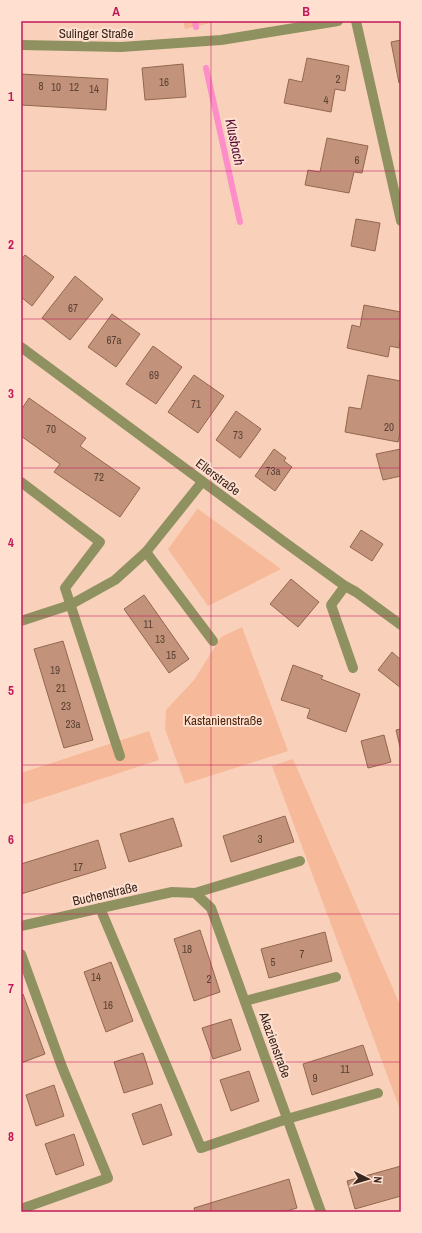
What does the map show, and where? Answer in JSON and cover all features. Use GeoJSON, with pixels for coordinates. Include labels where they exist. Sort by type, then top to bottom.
{"type":"FeatureCollection","features":[{"type":"Feature","properties":{"kind":"street","name":"Sulinger Straße"},"geometry":{"type":"LineString","coordinates":[[21,45],[121,47],[221,40],[338,21]]}},
{"type":"Feature","properties":{"kind":"street"},"geometry":{"type":"LineString","coordinates":[[356,21],[401,221]]}},
{"type":"Feature","properties":{"kind":"street","name":"Ellerstraße"},"geometry":{"type":"LineString","coordinates":[[21,347],[344,586],[356,592],[401,625]]}},
{"type":"Feature","properties":{"kind":"street"},"geometry":{"type":"LineString","coordinates":[[21,482],[100,542],[65,588],[120,756]]}},
{"type":"Feature","properties":{"kind":"street"},"geometry":{"type":"LineString","coordinates":[[21,621],[70,605],[115,580],[146,552],[202,482]]}},
{"type":"Feature","properties":{"kind":"street"},"geometry":{"type":"LineString","coordinates":[[146,552],[213,641]]}},
{"type":"Feature","properties":{"kind":"street"},"geometry":{"type":"LineString","coordinates":[[344,586],[330,605],[353,668]]}},
{"type":"Feature","properties":{"kind":"street","name":"Buchenstraße"},"geometry":{"type":"LineString","coordinates":[[21,926],[172,892],[195,893],[300,861]]}},
{"type":"Feature","properties":{"kind":"street","name":"Akazienstraße"},"geometry":{"type":"LineString","coordinates":[[195,893],[211,908],[321,1212]]}},
{"type":"Feature","properties":{"kind":"street"},"geometry":{"type":"LineString","coordinates":[[100,908],[201,1148],[287,1118],[378,1093]]}},
{"type":"Feature","properties":{"kind":"street"},"geometry":{"type":"LineString","coordinates":[[21,954],[62,1067],[108,1178],[21,1209]]}},
{"type":"Feature","properties":{"kind":"street"},"geometry":{"type":"LineString","coordinates":[[245,1001],[336,977]]}},
{"type":"Feature","properties":{"kind":"green space"},"geometry":{"type":"Polygon","coordinates":[[[183,21],[218,21],[185,29],[183,21]]]}},
{"type":"Feature","properties":{"kind":"green space"},"geometry":{"type":"Polygon","coordinates":[[[198,508],[281,569],[208,606],[168,549],[198,508]]]}},
{"type":"Feature","properties":{"kind":"green space","name":"Kastanienstraße"},"geometry":{"type":"Polygon","coordinates":[[[242,627],[288,751],[185,784],[165,729],[166,710],[194,680],[221,637],[242,627]]]}},
{"type":"Feature","properties":{"kind":"green space"},"geometry":{"type":"Polygon","coordinates":[[[149,731],[159,760],[21,805],[21,773],[149,731]]]}},
{"type":"Feature","properties":{"kind":"green space"},"geometry":{"type":"Polygon","coordinates":[[[293,759],[401,1007],[401,1112],[272,766],[293,759]]]}},
{"type":"Feature","properties":{"kind":"building"},"geometry":{"type":"Polygon","coordinates":[[[401,40],[401,82],[399,83],[391,42],[401,40]]]}},
{"type":"Feature","properties":{"kind":"building"},"geometry":{"type":"Polygon","coordinates":[[[307,58],[349,66],[345,91],[335,89],[331,112],[284,103],[289,79],[302,82],[307,58]]]}},
{"type":"Feature","properties":{"kind":"building"},"geometry":{"type":"Polygon","coordinates":[[[183,64],[186,97],[145,100],[142,68],[183,64]]]}},
{"type":"Feature","properties":{"kind":"building"},"geometry":{"type":"Polygon","coordinates":[[[21,74],[108,79],[106,110],[21,105],[21,74]]]}},
{"type":"Feature","properties":{"kind":"building"},"geometry":{"type":"Polygon","coordinates":[[[327,138],[368,146],[362,173],[354,172],[349,193],[305,185],[308,170],[320,172],[327,138]]]}},
{"type":"Feature","properties":{"kind":"building"},"geometry":{"type":"Polygon","coordinates":[[[356,219],[380,223],[375,251],[351,246],[356,219]]]}},
{"type":"Feature","properties":{"kind":"building"},"geometry":{"type":"Polygon","coordinates":[[[25,255],[54,277],[32,306],[21,297],[21,260],[25,255]]]}},
{"type":"Feature","properties":{"kind":"building"},"geometry":{"type":"Polygon","coordinates":[[[75,276],[103,299],[70,340],[42,318],[75,276]]]}},
{"type":"Feature","properties":{"kind":"building"},"geometry":{"type":"Polygon","coordinates":[[[364,305],[401,312],[401,335],[399,348],[390,346],[388,357],[347,348],[352,325],[360,327],[364,305]]]}},
{"type":"Feature","properties":{"kind":"building"},"geometry":{"type":"Polygon","coordinates":[[[112,314],[140,334],[116,367],[88,347],[112,314]]]}},
{"type":"Feature","properties":{"kind":"building"},"geometry":{"type":"Polygon","coordinates":[[[153,346],[182,367],[156,404],[126,384],[153,346]]]}},
{"type":"Feature","properties":{"kind":"building"},"geometry":{"type":"Polygon","coordinates":[[[194,375],[224,396],[198,433],[168,412],[194,375]]]}},
{"type":"Feature","properties":{"kind":"building"},"geometry":{"type":"Polygon","coordinates":[[[368,375],[401,381],[401,428],[398,442],[345,432],[349,407],[361,409],[368,375]]]}},
{"type":"Feature","properties":{"kind":"building"},"geometry":{"type":"Polygon","coordinates":[[[29,398],[86,438],[80,446],[140,488],[120,517],[54,472],[60,464],[21,436],[21,410],[29,398]]]}},
{"type":"Feature","properties":{"kind":"building"},"geometry":{"type":"Polygon","coordinates":[[[236,411],[261,429],[240,458],[216,440],[236,411]]]}},
{"type":"Feature","properties":{"kind":"building"},"geometry":{"type":"Polygon","coordinates":[[[274,449],[286,458],[284,461],[292,467],[275,491],[255,476],[274,449]]]}},
{"type":"Feature","properties":{"kind":"building"},"geometry":{"type":"Polygon","coordinates":[[[401,449],[401,476],[383,480],[376,454],[401,449]]]}},
{"type":"Feature","properties":{"kind":"building"},"geometry":{"type":"Polygon","coordinates":[[[361,530],[383,544],[372,561],[350,547],[361,530]]]}},
{"type":"Feature","properties":{"kind":"building"},"geometry":{"type":"Polygon","coordinates":[[[291,579],[319,602],[298,627],[270,604],[291,579]]]}},
{"type":"Feature","properties":{"kind":"building"},"geometry":{"type":"Polygon","coordinates":[[[144,595],[189,659],[169,673],[124,609],[144,595]]]}},
{"type":"Feature","properties":{"kind":"building"},"geometry":{"type":"Polygon","coordinates":[[[63,641],[93,740],[64,748],[34,649],[63,641]]]}},
{"type":"Feature","properties":{"kind":"building"},"geometry":{"type":"Polygon","coordinates":[[[392,652],[401,660],[401,688],[378,670],[392,652]]]}},
{"type":"Feature","properties":{"kind":"building"},"geometry":{"type":"Polygon","coordinates":[[[293,665],[323,676],[321,679],[360,694],[346,732],[307,718],[310,709],[281,700],[293,665]]]}},
{"type":"Feature","properties":{"kind":"building"},"geometry":{"type":"Polygon","coordinates":[[[401,729],[401,746],[400,747],[396,730],[401,729]]]}},
{"type":"Feature","properties":{"kind":"building"},"geometry":{"type":"Polygon","coordinates":[[[384,735],[391,762],[368,768],[361,741],[384,735]]]}},
{"type":"Feature","properties":{"kind":"building"},"geometry":{"type":"Polygon","coordinates":[[[285,816],[294,842],[231,862],[223,836],[285,816]]]}},
{"type":"Feature","properties":{"kind":"building"},"geometry":{"type":"Polygon","coordinates":[[[173,818],[182,846],[129,862],[120,834],[173,818]]]}},
{"type":"Feature","properties":{"kind":"building"},"geometry":{"type":"Polygon","coordinates":[[[98,840],[106,868],[21,894],[21,864],[98,840]]]}},
{"type":"Feature","properties":{"kind":"building"},"geometry":{"type":"Polygon","coordinates":[[[200,930],[220,992],[194,1001],[174,939],[200,930]]]}},
{"type":"Feature","properties":{"kind":"building"},"geometry":{"type":"Polygon","coordinates":[[[325,932],[332,961],[269,978],[261,949],[325,932]]]}},
{"type":"Feature","properties":{"kind":"building"},"geometry":{"type":"Polygon","coordinates":[[[111,962],[133,1021],[106,1032],[84,972],[111,962]]]}},
{"type":"Feature","properties":{"kind":"building"},"geometry":{"type":"Polygon","coordinates":[[[23,994],[45,1054],[21,1063],[21,995],[23,994]]]}},
{"type":"Feature","properties":{"kind":"building"},"geometry":{"type":"Polygon","coordinates":[[[231,1019],[241,1050],[213,1059],[202,1028],[231,1019]]]}},
{"type":"Feature","properties":{"kind":"building"},"geometry":{"type":"Polygon","coordinates":[[[363,1045],[373,1075],[312,1095],[303,1064],[363,1045]]]}},
{"type":"Feature","properties":{"kind":"building"},"geometry":{"type":"Polygon","coordinates":[[[143,1053],[153,1084],[124,1093],[114,1062],[143,1053]]]}},
{"type":"Feature","properties":{"kind":"building"},"geometry":{"type":"Polygon","coordinates":[[[249,1071],[259,1101],[231,1111],[220,1080],[249,1071]]]}},
{"type":"Feature","properties":{"kind":"building"},"geometry":{"type":"Polygon","coordinates":[[[54,1085],[64,1116],[36,1126],[26,1095],[54,1085]]]}},
{"type":"Feature","properties":{"kind":"building"},"geometry":{"type":"Polygon","coordinates":[[[161,1104],[172,1135],[143,1145],[132,1114],[161,1104]]]}},
{"type":"Feature","properties":{"kind":"building"},"geometry":{"type":"Polygon","coordinates":[[[74,1134],[84,1165],[56,1175],[45,1144],[74,1134]]]}},
{"type":"Feature","properties":{"kind":"building"},"geometry":{"type":"Polygon","coordinates":[[[401,1166],[401,1196],[355,1209],[347,1181],[401,1166]]]}},
{"type":"Feature","properties":{"kind":"building"},"geometry":{"type":"Polygon","coordinates":[[[289,1179],[297,1208],[283,1212],[195,1212],[194,1208],[289,1179]]]}},
{"type":"Feature","properties":{"kind":"waterway","name":"Klusbach"},"geometry":{"type":"LineString","coordinates":[[195,21],[196,27]]}},
{"type":"Feature","properties":{"kind":"waterway","name":"Klusbach"},"geometry":{"type":"LineString","coordinates":[[206,68],[240,222]]}}]}
